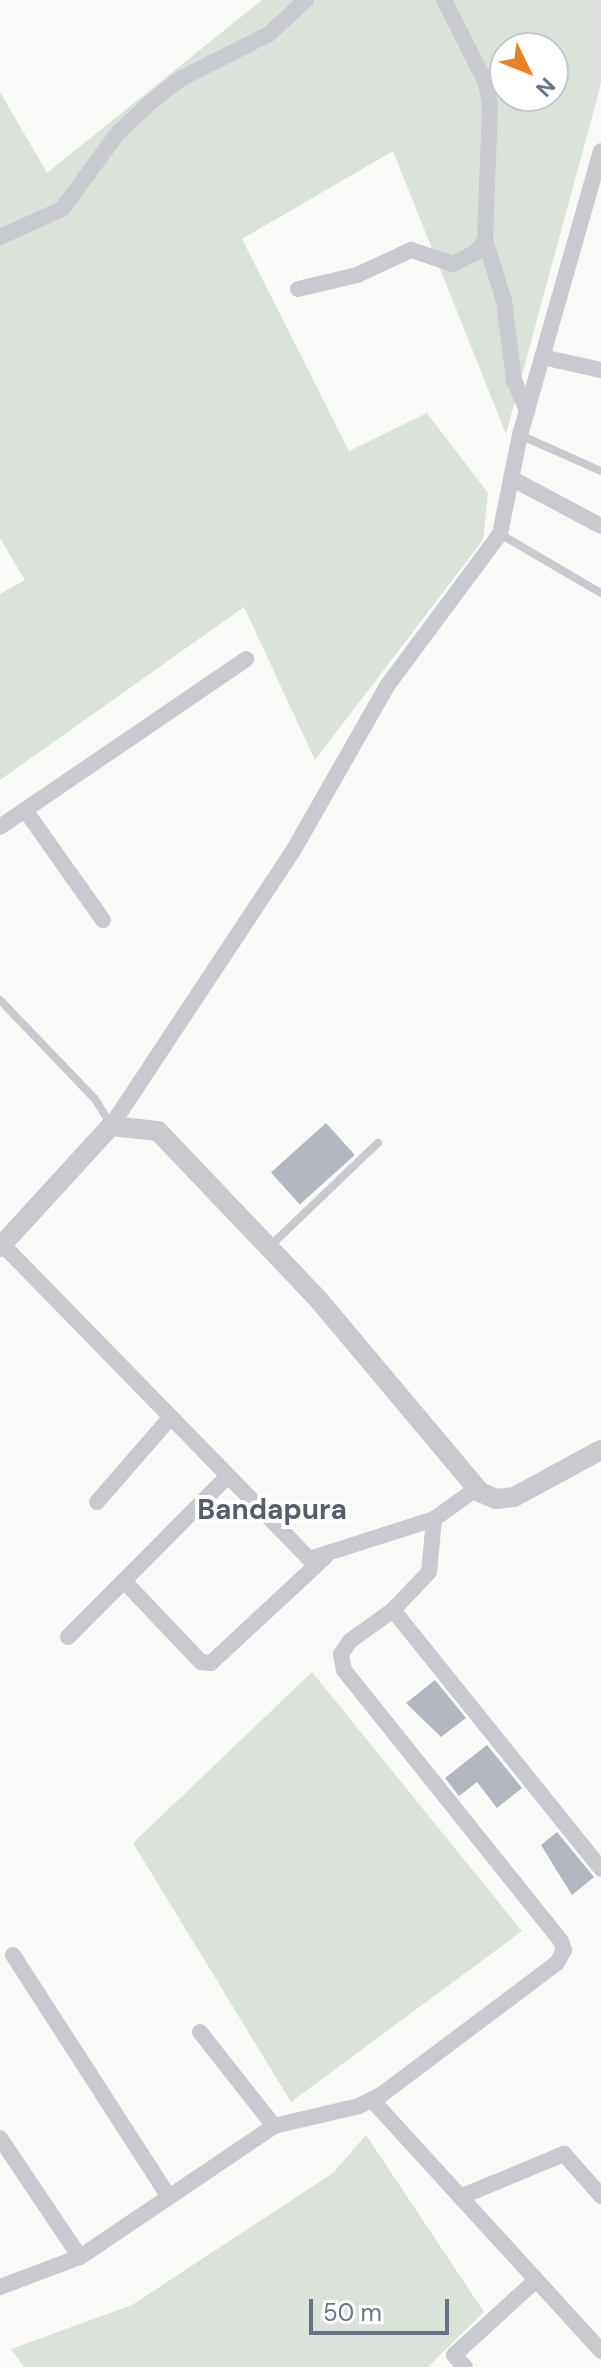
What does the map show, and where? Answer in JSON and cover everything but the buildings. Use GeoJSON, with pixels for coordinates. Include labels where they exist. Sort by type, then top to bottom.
{"type":"FeatureCollection","features":[{"type":"Feature","properties":{"kind":"street"},"geometry":{"type":"LineString","coordinates":[[0,237],[62,209],[118,133],[152,101],[180,79],[269,34],[306,0]]}},
{"type":"Feature","properties":{"kind":"street"},"geometry":{"type":"LineString","coordinates":[[444,0],[486,83],[490,105],[485,240],[504,301],[514,380],[527,411]]}},
{"type":"Feature","properties":{"kind":"street"},"geometry":{"type":"LineString","coordinates":[[476,1489],[434,1519],[325,1557],[309,1559],[1,1246],[111,1126],[293,851],[387,686],[500,534],[520,435],[542,357],[592,209],[601,151]]}},
{"type":"Feature","properties":{"kind":"street"},"geometry":{"type":"LineString","coordinates":[[298,289],[357,275],[411,250],[453,264],[475,253],[485,240]]}},
{"type":"Feature","properties":{"kind":"street"},"geometry":{"type":"LineString","coordinates":[[542,357],[601,370]]}},
{"type":"Feature","properties":{"kind":"street"},"geometry":{"type":"LineString","coordinates":[[511,478],[601,526]]}},
{"type":"Feature","properties":{"kind":"street"},"geometry":{"type":"LineString","coordinates":[[0,827],[246,659]]}},
{"type":"Feature","properties":{"kind":"street"},"geometry":{"type":"LineString","coordinates":[[25,810],[103,920]]}},
{"type":"Feature","properties":{"kind":"street"},"geometry":{"type":"LineString","coordinates":[[111,1126],[158,1131],[269,1247],[476,1489],[496,1499],[514,1497],[601,1450]]}},
{"type":"Feature","properties":{"kind":"street"},"geometry":{"type":"LineString","coordinates":[[97,1502],[170,1418]]}},
{"type":"Feature","properties":{"kind":"street"},"geometry":{"type":"LineString","coordinates":[[68,1637],[227,1477]]}},
{"type":"Feature","properties":{"kind":"street"},"geometry":{"type":"LineString","coordinates":[[0,2287],[80,2257],[274,2126],[372,2100],[557,1963],[564,1950],[344,1670],[341,1654],[350,1641],[393,1610],[429,1572],[434,1519]]}},
{"type":"Feature","properties":{"kind":"street"},"geometry":{"type":"LineString","coordinates":[[124,1581],[201,1662],[211,1663],[325,1557]]}},
{"type":"Feature","properties":{"kind":"street"},"geometry":{"type":"LineString","coordinates":[[393,1610],[601,1869]]}},
{"type":"Feature","properties":{"kind":"street"},"geometry":{"type":"LineString","coordinates":[[13,1955],[169,2197]]}},
{"type":"Feature","properties":{"kind":"street"},"geometry":{"type":"LineString","coordinates":[[200,2032],[274,2126]]}},
{"type":"Feature","properties":{"kind":"street"},"geometry":{"type":"LineString","coordinates":[[372,2100],[601,2351]]}},
{"type":"Feature","properties":{"kind":"street"},"geometry":{"type":"LineString","coordinates":[[0,2138],[80,2257]]}},
{"type":"Feature","properties":{"kind":"street"},"geometry":{"type":"LineString","coordinates":[[460,2197],[564,2154],[601,2196]]}},
{"type":"Feature","properties":{"kind":"street"},"geometry":{"type":"LineString","coordinates":[[465,2367],[454,2355],[536,2280]]}},
{"type":"Feature","properties":{"kind":"lane"},"geometry":{"type":"LineString","coordinates":[[520,435],[601,471]]}},
{"type":"Feature","properties":{"kind":"lane"},"geometry":{"type":"LineString","coordinates":[[500,534],[601,593]]}},
{"type":"Feature","properties":{"kind":"lane"},"geometry":{"type":"LineString","coordinates":[[0,1000],[95,1099],[111,1126]]}},
{"type":"Feature","properties":{"kind":"lane"},"geometry":{"type":"LineString","coordinates":[[269,1247],[378,1143]]}},
{"type":"Feature","properties":{"kind":"shaded area"},"geometry":{"type":"Polygon","coordinates":[[[262,0],[601,0],[601,84],[506,434],[393,151],[242,239],[349,451],[427,413],[488,493],[483,540],[315,760],[244,607],[0,780],[0,594],[25,580],[0,538],[0,92],[47,173],[262,0]]]}},
{"type":"Feature","properties":{"kind":"shaded area"},"geometry":{"type":"Polygon","coordinates":[[[312,1672],[522,1931],[291,2102],[133,1843],[312,1672]]]}},
{"type":"Feature","properties":{"kind":"shaded area"},"geometry":{"type":"Polygon","coordinates":[[[366,2135],[484,2312],[428,2367],[24,2367],[11,2349],[132,2305],[333,2173],[366,2135]]]}},
{"type":"Feature","properties":{"kind":"district","name":"Bandapura"},"geometry":{"type":"Point","coordinates":[272,1510]}}]}
